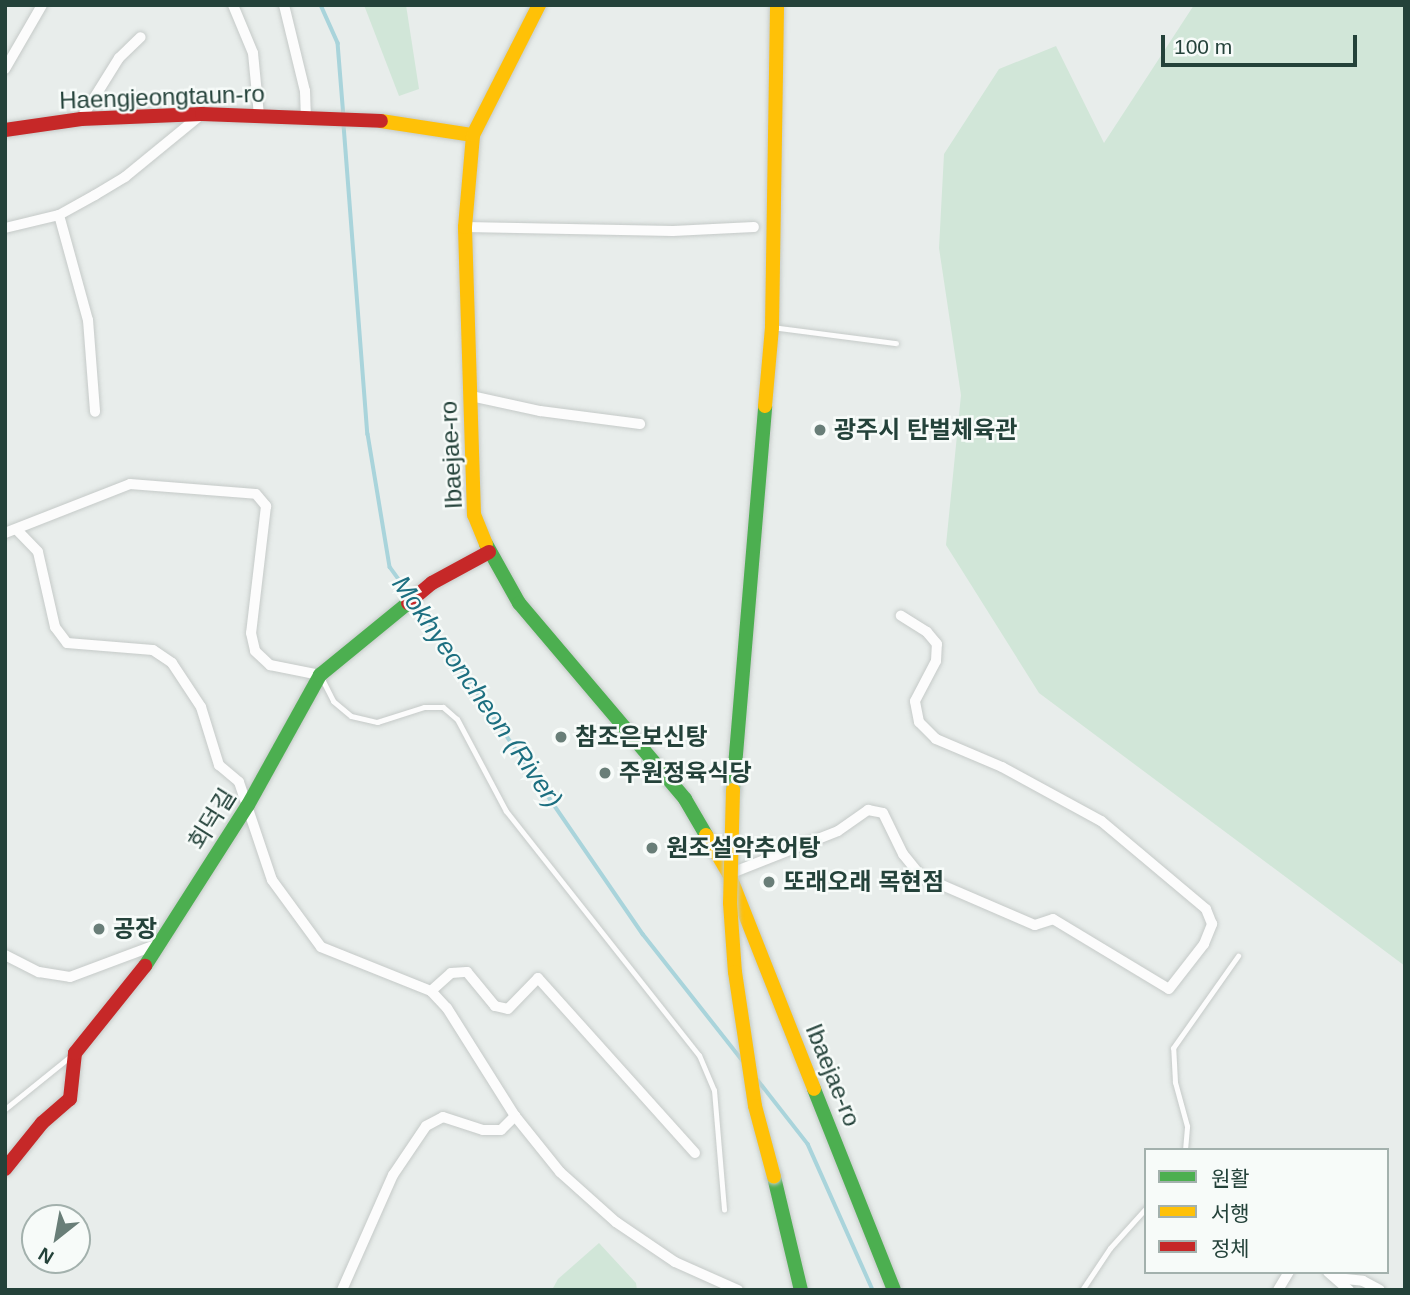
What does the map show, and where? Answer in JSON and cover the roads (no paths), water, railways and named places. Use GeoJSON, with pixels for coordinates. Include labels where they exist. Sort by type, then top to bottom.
{"type":"FeatureCollection","features":[{"type":"Feature","properties":{"kind":"street"},"geometry":{"type":"LineString","coordinates":[[5,69],[42,5]]}},
{"type":"Feature","properties":{"kind":"street"},"geometry":{"type":"LineString","coordinates":[[233,5],[253,53],[258,115]]}},
{"type":"Feature","properties":{"kind":"street"},"geometry":{"type":"LineString","coordinates":[[284,5],[313,117]]}},
{"type":"Feature","properties":{"kind":"street","name":"Ibaejae-ro"},"geometry":{"type":"LineString","coordinates":[[539,5],[473,135],[465,227],[474,514],[489,552],[519,603],[685,799],[729,874],[894,1290]]}},
{"type":"Feature","properties":{"kind":"street"},"geometry":{"type":"LineString","coordinates":[[777,5],[772,327],[733,790],[730,903],[735,972],[755,1106],[801,1290]]}},
{"type":"Feature","properties":{"kind":"street"},"geometry":{"type":"LineString","coordinates":[[81,119],[119,58],[141,37]]}},
{"type":"Feature","properties":{"kind":"street"},"geometry":{"type":"LineString","coordinates":[[5,228],[59,215],[125,177],[202,114]]}},
{"type":"Feature","properties":{"kind":"street","name":"Haengjeongtaun-ro"},"geometry":{"type":"LineString","coordinates":[[5,130],[81,119],[202,114],[390,121],[473,135]]}},
{"type":"Feature","properties":{"kind":"street"},"geometry":{"type":"LineString","coordinates":[[59,215],[88,320],[95,412]]}},
{"type":"Feature","properties":{"kind":"street"},"geometry":{"type":"LineString","coordinates":[[465,227],[673,231],[754,227]]}},
{"type":"Feature","properties":{"kind":"street"},"geometry":{"type":"LineString","coordinates":[[471,396],[540,411],[640,424]]}},
{"type":"Feature","properties":{"kind":"street"},"geometry":{"type":"LineString","coordinates":[[11,531],[130,484],[256,495],[266,506],[251,633],[255,651],[270,665],[320,675]]}},
{"type":"Feature","properties":{"kind":"street"},"geometry":{"type":"LineString","coordinates":[[11,531],[38,552],[55,627],[67,643],[153,650],[172,663],[201,707],[219,765],[239,782],[272,880],[321,947],[431,991],[447,1008],[515,1116],[560,1172],[616,1222],[676,1262],[738,1290]]}},
{"type":"Feature","properties":{"kind":"street","name":"회덕길"},"geometry":{"type":"LineString","coordinates":[[75,1053],[131,988],[161,943],[248,805],[320,675],[389,614],[432,583],[489,552]]}},
{"type":"Feature","properties":{"kind":"street"},"geometry":{"type":"LineString","coordinates":[[729,874],[838,831],[868,810],[883,813],[903,854],[921,876],[1035,925],[1054,919],[1169,989],[1204,944],[1212,925],[1206,909],[1101,821],[1002,766],[936,738],[919,722],[915,702],[936,662],[937,644],[928,632],[901,616]]}},
{"type":"Feature","properties":{"kind":"street"},"geometry":{"type":"LineString","coordinates":[[5,955],[39,972],[70,977],[161,943]]}},
{"type":"Feature","properties":{"kind":"street"},"geometry":{"type":"LineString","coordinates":[[431,991],[451,974],[467,972],[495,1006],[508,1009],[538,978],[695,1153]]}},
{"type":"Feature","properties":{"kind":"street"},"geometry":{"type":"LineString","coordinates":[[5,1169],[42,1123],[70,1098],[75,1053]]}},
{"type":"Feature","properties":{"kind":"street"},"geometry":{"type":"LineString","coordinates":[[342,1290],[393,1175],[426,1126],[443,1116],[482,1130],[501,1130],[515,1116]]}},
{"type":"Feature","properties":{"kind":"street"},"geometry":{"type":"LineString","coordinates":[[1278,1290],[1288,1274]]}},
{"type":"Feature","properties":{"kind":"street"},"geometry":{"type":"LineString","coordinates":[[1332,1275],[1349,1290]]}},
{"type":"Feature","properties":{"kind":"street"},"geometry":{"type":"LineString","coordinates":[[1332,1275],[1363,1281],[1380,1290]]}},
{"type":"Feature","properties":{"kind":"lane"},"geometry":{"type":"LineString","coordinates":[[772,327],[896,343]]}},
{"type":"Feature","properties":{"kind":"lane"},"geometry":{"type":"LineString","coordinates":[[320,675],[333,701],[351,716],[377,722],[425,707],[443,707],[457,719],[506,811],[699,1055],[714,1090],[724,1210]]}},
{"type":"Feature","properties":{"kind":"lane"},"geometry":{"type":"LineString","coordinates":[[1185,1148],[1187,1126],[1175,1082],[1173,1048],[1238,956]]}},
{"type":"Feature","properties":{"kind":"lane"},"geometry":{"type":"LineString","coordinates":[[5,1110],[75,1053]]}},
{"type":"Feature","properties":{"kind":"lane"},"geometry":{"type":"LineString","coordinates":[[1082,1290],[1110,1248],[1144,1210]]}},
{"type":"Feature","properties":{"kind":"waterway","name":"Mokhyeoncheon (River)"},"geometry":{"type":"LineString","coordinates":[[321,5],[338,43],[344,117]]}},
{"type":"Feature","properties":{"kind":"waterway","name":"Mokhyeoncheon (River)"},"geometry":{"type":"LineString","coordinates":[[344,125],[368,434],[390,567],[410,595]]}},
{"type":"Feature","properties":{"kind":"waterway","name":"Mokhyeoncheon (River)"},"geometry":{"type":"LineString","coordinates":[[414,601],[643,934],[743,1061]]}},
{"type":"Feature","properties":{"kind":"waterway","name":"Mokhyeoncheon (River)"},"geometry":{"type":"LineString","coordinates":[[757,1079],[808,1144],[873,1290]]}},
{"type":"Feature","properties":{"kind":"place","name":"광주시 탄벌체육관"},"geometry":{"type":"Point","coordinates":[820,430]}},
{"type":"Feature","properties":{"kind":"place","name":"참조은보신탕"},"geometry":{"type":"Point","coordinates":[561,737]}},
{"type":"Feature","properties":{"kind":"place","name":"주원정육식당"},"geometry":{"type":"Point","coordinates":[605,773]}},
{"type":"Feature","properties":{"kind":"place","name":"원조설악추어탕"},"geometry":{"type":"Point","coordinates":[652,848]}},
{"type":"Feature","properties":{"kind":"place","name":"또래오래 목현점"},"geometry":{"type":"Point","coordinates":[769,882]}},
{"type":"Feature","properties":{"kind":"place","name":"공장"},"geometry":{"type":"Point","coordinates":[99,929]}}]}
